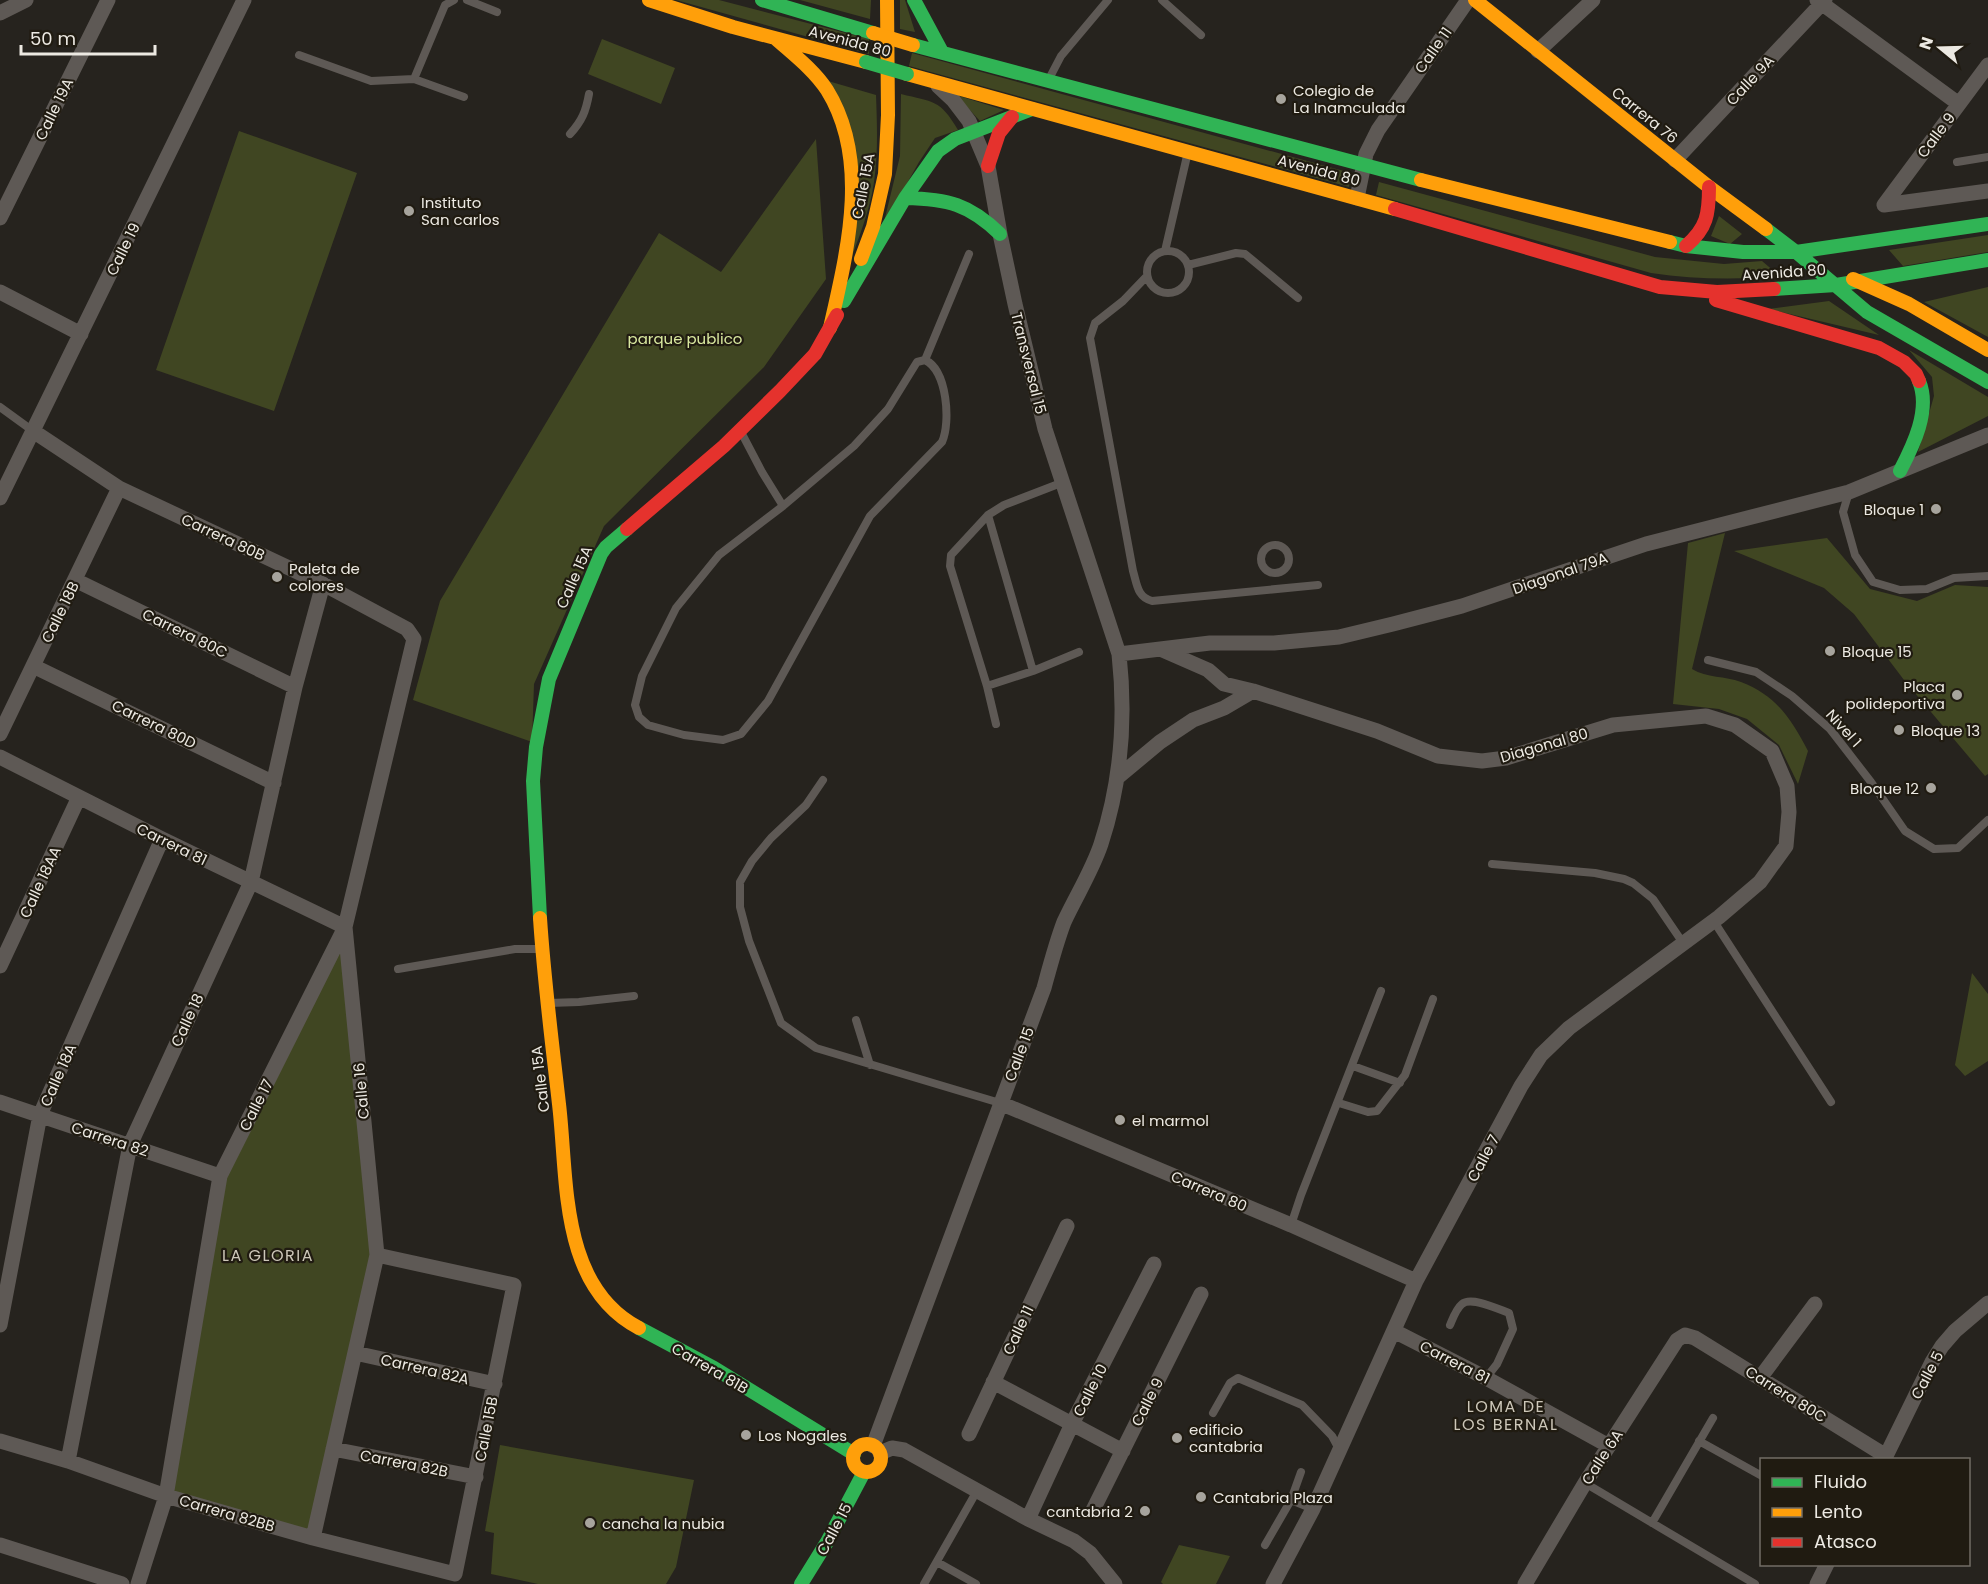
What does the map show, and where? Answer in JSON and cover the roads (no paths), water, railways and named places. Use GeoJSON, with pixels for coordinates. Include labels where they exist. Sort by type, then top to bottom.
{"type":"FeatureCollection","features":[{"type":"Feature","properties":{"kind":"main road","name":"Avenida 80"},"geometry":{"type":"LineString","coordinates":[[649,0],[709,20],[1358,198],[1636,281],[1684,291],[1744,292],[1836,285],[1988,260]]}},
{"type":"Feature","properties":{"kind":"main road","name":"Avenida 80"},"geometry":{"type":"LineString","coordinates":[[762,0],[913,45],[1363,165],[1686,246],[1743,252],[1796,252],[1988,224]]}},
{"type":"Feature","properties":{"kind":"main road","name":"Calle 15A"},"geometry":{"type":"LineString","coordinates":[[584,1265],[568,1213],[561,1122],[542,949],[533,781],[536,747],[549,679],[583,592],[606,547],[724,446],[798,373],[815,354],[844,302],[873,227],[885,174],[888,115],[888,0]]}},
{"type":"Feature","properties":{"kind":"main road"},"geometry":{"type":"LineString","coordinates":[[914,0],[942,52]]}},
{"type":"Feature","properties":{"kind":"main road","name":"Carrera 76"},"geometry":{"type":"LineString","coordinates":[[1475,0],[1709,187],[1796,252],[1867,312],[1988,382]]}},
{"type":"Feature","properties":{"kind":"main road"},"geometry":{"type":"LineString","coordinates":[[775,38],[826,89],[838,109],[846,134],[850,161],[849,220],[840,283],[830,328]]}},
{"type":"Feature","properties":{"kind":"main road"},"geometry":{"type":"LineString","coordinates":[[844,302],[905,198],[945,145],[1032,109]]}},
{"type":"Feature","properties":{"kind":"main road"},"geometry":{"type":"LineString","coordinates":[[988,166],[999,133],[1012,117]]}},
{"type":"Feature","properties":{"kind":"main road"},"geometry":{"type":"LineString","coordinates":[[1686,246],[1703,229],[1707,219],[1709,187]]}},
{"type":"Feature","properties":{"kind":"main road"},"geometry":{"type":"LineString","coordinates":[[905,198],[950,200],[977,213],[999,234]]}},
{"type":"Feature","properties":{"kind":"main road","name":"Carrera 76"},"geometry":{"type":"LineString","coordinates":[[1796,252],[1909,304],[1988,350]]}},
{"type":"Feature","properties":{"kind":"main road"},"geometry":{"type":"LineString","coordinates":[[1684,291],[1879,348],[1902,360],[1916,374],[1921,384],[1922,413],[1913,442],[1900,471]]}},
{"type":"Feature","properties":{"kind":"main road","name":"Carrera 81B"},"geometry":{"type":"LineString","coordinates":[[584,1265],[601,1296],[615,1313],[629,1323],[714,1368],[854,1454]]}},
{"type":"Feature","properties":{"kind":"main road"},"geometry":{"type":"LineString","coordinates":[[862,1445],[877,1449],[881,1458],[878,1467],[869,1473],[855,1465],[854,1454],[862,1445]]}},
{"type":"Feature","properties":{"kind":"main road","name":"Calle 15"},"geometry":{"type":"LineString","coordinates":[[801,1584],[864,1472]]}},
{"type":"Feature","properties":{"kind":"street"},"geometry":{"type":"LineString","coordinates":[[0,13],[26,0]]}},
{"type":"Feature","properties":{"kind":"street","name":"Calle 19A"},"geometry":{"type":"LineString","coordinates":[[0,218],[108,0]]}},
{"type":"Feature","properties":{"kind":"street","name":"Calle 19"},"geometry":{"type":"LineString","coordinates":[[0,498],[244,0]]}},
{"type":"Feature","properties":{"kind":"street","name":"Calle 11"},"geometry":{"type":"LineString","coordinates":[[1358,198],[1363,165],[1378,130],[1468,0]]}},
{"type":"Feature","properties":{"kind":"street"},"geometry":{"type":"LineString","coordinates":[[1538,51],[1593,0]]}},
{"type":"Feature","properties":{"kind":"street"},"geometry":{"type":"LineString","coordinates":[[1821,1],[1959,104]]}},
{"type":"Feature","properties":{"kind":"street","name":"Calle 9A"},"geometry":{"type":"LineString","coordinates":[[1675,160],[1821,1]]}},
{"type":"Feature","properties":{"kind":"street","name":"Calle 9"},"geometry":{"type":"LineString","coordinates":[[1988,65],[1884,205],[1988,190]]}},
{"type":"Feature","properties":{"kind":"street","name":"Transversal 15"},"geometry":{"type":"LineString","coordinates":[[931,81],[961,109],[975,131],[988,166],[999,234],[1042,417],[1061,483],[1119,654]]}},
{"type":"Feature","properties":{"kind":"street"},"geometry":{"type":"LineString","coordinates":[[0,292],[81,334]]}},
{"type":"Feature","properties":{"kind":"street","name":"Carrera 80B"},"geometry":{"type":"LineString","coordinates":[[33,432],[119,488],[323,584],[407,629],[414,639]]}},
{"type":"Feature","properties":{"kind":"street","name":"Diagonal 79A"},"geometry":{"type":"LineString","coordinates":[[1119,654],[1210,643],[1274,643],[1339,637],[1393,624],[1462,606],[1646,544],[1849,492],[1988,435]]}},
{"type":"Feature","properties":{"kind":"street","name":"Calle 18B"},"geometry":{"type":"LineString","coordinates":[[0,734],[119,488]]}},
{"type":"Feature","properties":{"kind":"street","name":"Carrera 80C"},"geometry":{"type":"LineString","coordinates":[[75,580],[295,687]]}},
{"type":"Feature","properties":{"kind":"street","name":"Calle 18"},"geometry":{"type":"LineString","coordinates":[[69,1461],[130,1145],[250,882],[295,687],[323,584]]}},
{"type":"Feature","properties":{"kind":"street","name":"Calle 17"},"geometry":{"type":"LineString","coordinates":[[138,1584],[166,1496],[220,1176],[345,927],[414,639]]}},
{"type":"Feature","properties":{"kind":"street"},"geometry":{"type":"LineString","coordinates":[[1208,670],[1210,643]]}},
{"type":"Feature","properties":{"kind":"street","name":"Diagonal 80"},"geometry":{"type":"LineString","coordinates":[[1160,649],[1208,670],[1224,684],[1253,691],[1377,731],[1438,756],[1482,761],[1506,758],[1613,725],[1706,716],[1735,725],[1772,751],[1787,786],[1789,812]]}},
{"type":"Feature","properties":{"kind":"street","name":"Calle 15"},"geometry":{"type":"LineString","coordinates":[[877,1449],[1000,1103],[1044,988],[1065,921],[1101,843],[1118,777],[1123,688],[1119,654]]}},
{"type":"Feature","properties":{"kind":"street","name":"Carrera 80D"},"geometry":{"type":"LineString","coordinates":[[33,666],[274,783]]}},
{"type":"Feature","properties":{"kind":"street"},"geometry":{"type":"LineString","coordinates":[[1118,777],[1160,742],[1194,720],[1224,708],[1253,691]]}},
{"type":"Feature","properties":{"kind":"street","name":"Carrera 81"},"geometry":{"type":"LineString","coordinates":[[0,757],[162,839],[345,927]]}},
{"type":"Feature","properties":{"kind":"street","name":"Calle 18AA"},"geometry":{"type":"LineString","coordinates":[[0,966],[80,797]]}},
{"type":"Feature","properties":{"kind":"street","name":"Calle 7"},"geometry":{"type":"LineString","coordinates":[[1273,1584],[1340,1450],[1416,1281],[1521,1086],[1541,1055],[1569,1028],[1760,882],[1786,846],[1789,812]]}},
{"type":"Feature","properties":{"kind":"street","name":"Calle 18A"},"geometry":{"type":"LineString","coordinates":[[0,1325],[40,1115],[162,839]]}},
{"type":"Feature","properties":{"kind":"street","name":"Calle 16"},"geometry":{"type":"LineString","coordinates":[[313,1538],[377,1255],[345,927]]}},
{"type":"Feature","properties":{"kind":"street","name":"Carrera 82"},"geometry":{"type":"LineString","coordinates":[[0,1102],[220,1176]]}},
{"type":"Feature","properties":{"kind":"street","name":"Carrera 80"},"geometry":{"type":"LineString","coordinates":[[1000,1103],[1291,1225],[1416,1281]]}},
{"type":"Feature","properties":{"kind":"street","name":"Calle 11"},"geometry":{"type":"LineString","coordinates":[[969,1434],[1067,1226]]}},
{"type":"Feature","properties":{"kind":"street","name":"Calle 15B"},"geometry":{"type":"LineString","coordinates":[[377,1255],[514,1285],[457,1572]]}},
{"type":"Feature","properties":{"kind":"street","name":"Calle 10"},"geometry":{"type":"LineString","coordinates":[[1028,1519],[1072,1424],[1154,1264]]}},
{"type":"Feature","properties":{"kind":"street","name":"Calle 9"},"geometry":{"type":"LineString","coordinates":[[1093,1510],[1201,1294]]}},
{"type":"Feature","properties":{"kind":"street","name":"Calle 5"},"geometry":{"type":"LineString","coordinates":[[1885,1458],[1942,1346],[1955,1331],[1988,1303]]}},
{"type":"Feature","properties":{"kind":"street"},"geometry":{"type":"LineString","coordinates":[[1760,1378],[1815,1304]]}},
{"type":"Feature","properties":{"kind":"street","name":"Carrera 81"},"geometry":{"type":"LineString","coordinates":[[1394,1331],[1486,1378],[1609,1446]]}},
{"type":"Feature","properties":{"kind":"street","name":"Carrera 80C"},"geometry":{"type":"LineString","coordinates":[[1685,1335],[1695,1338],[1885,1458]]}},
{"type":"Feature","properties":{"kind":"street","name":"Calle 6A"},"geometry":{"type":"LineString","coordinates":[[1525,1584],[1585,1483],[1677,1340],[1685,1335]]}},
{"type":"Feature","properties":{"kind":"street","name":"Carrera 82A"},"geometry":{"type":"LineString","coordinates":[[355,1353],[495,1384]]}},
{"type":"Feature","properties":{"kind":"street"},"geometry":{"type":"LineString","coordinates":[[993,1382],[1123,1451]]}},
{"type":"Feature","properties":{"kind":"street","name":"Carrera 82BB"},"geometry":{"type":"LineString","coordinates":[[0,1441],[69,1461],[166,1496],[453,1575],[457,1572]]}},
{"type":"Feature","properties":{"kind":"street","name":"Carrera 82B"},"geometry":{"type":"LineString","coordinates":[[333,1449],[476,1477]]}},
{"type":"Feature","properties":{"kind":"street"},"geometry":{"type":"LineString","coordinates":[[877,1449],[904,1450],[1028,1519],[1074,1541],[1090,1553],[1115,1584]]}},
{"type":"Feature","properties":{"kind":"street"},"geometry":{"type":"LineString","coordinates":[[0,1545],[122,1584]]}},
{"type":"Feature","properties":{"kind":"street"},"geometry":{"type":"LineString","coordinates":[[1817,1584],[1826,1566]]}},
{"type":"Feature","properties":{"kind":"lane"},"geometry":{"type":"LineString","coordinates":[[414,79],[445,5],[454,0]]}},
{"type":"Feature","properties":{"kind":"lane"},"geometry":{"type":"LineString","coordinates":[[467,0],[497,12]]}},
{"type":"Feature","properties":{"kind":"lane"},"geometry":{"type":"LineString","coordinates":[[1048,81],[1061,56],[1108,0]]}},
{"type":"Feature","properties":{"kind":"lane"},"geometry":{"type":"LineString","coordinates":[[1162,0],[1201,35]]}},
{"type":"Feature","properties":{"kind":"lane"},"geometry":{"type":"LineString","coordinates":[[299,55],[371,81],[391,82],[414,79],[464,97]]}},
{"type":"Feature","properties":{"kind":"lane"},"geometry":{"type":"LineString","coordinates":[[570,134],[586,112],[589,94]]}},
{"type":"Feature","properties":{"kind":"lane"},"geometry":{"type":"LineString","coordinates":[[1165,251],[1188,151]]}},
{"type":"Feature","properties":{"kind":"lane"},"geometry":{"type":"LineString","coordinates":[[1957,162],[1988,157]]}},
{"type":"Feature","properties":{"kind":"lane"},"geometry":{"type":"LineString","coordinates":[[1165,251],[1179,254],[1188,265],[1189,279],[1180,290],[1173,293],[1159,292],[1149,283],[1147,269],[1153,257],[1165,251]]}},
{"type":"Feature","properties":{"kind":"lane"},"geometry":{"type":"LineString","coordinates":[[1188,265],[1236,253],[1245,254],[1298,298]]}},
{"type":"Feature","properties":{"kind":"lane"},"geometry":{"type":"LineString","coordinates":[[926,360],[969,254]]}},
{"type":"Feature","properties":{"kind":"lane"},"geometry":{"type":"LineString","coordinates":[[1147,276],[1123,301],[1095,323],[1090,338],[1139,593],[1144,599],[1152,601],[1318,585]]}},
{"type":"Feature","properties":{"kind":"lane"},"geometry":{"type":"LineString","coordinates":[[926,360],[933,363],[938,371],[946,410],[945,435],[942,442],[870,516],[768,701],[741,734],[723,740],[684,735],[648,725],[639,717],[635,705],[637,695],[642,676],[676,608],[719,555],[783,506],[854,446],[888,409],[917,362],[926,360]]}},
{"type":"Feature","properties":{"kind":"lane"},"geometry":{"type":"LineString","coordinates":[[0,407],[33,432]]}},
{"type":"Feature","properties":{"kind":"lane"},"geometry":{"type":"LineString","coordinates":[[740,429],[783,506]]}},
{"type":"Feature","properties":{"kind":"lane"},"geometry":{"type":"LineString","coordinates":[[996,724],[987,686],[950,566],[951,555],[988,515],[1004,505],[1061,483]]}},
{"type":"Feature","properties":{"kind":"lane"},"geometry":{"type":"LineString","coordinates":[[1849,492],[1843,512],[1855,555],[1873,582],[1899,590],[1927,589],[1954,578],[1988,576]]}},
{"type":"Feature","properties":{"kind":"lane"},"geometry":{"type":"LineString","coordinates":[[988,515],[1033,671]]}},
{"type":"Feature","properties":{"kind":"lane"},"geometry":{"type":"LineString","coordinates":[[1272,573],[1273,590]]}},
{"type":"Feature","properties":{"kind":"lane"},"geometry":{"type":"LineString","coordinates":[[987,686],[1033,671],[1079,652]]}},
{"type":"Feature","properties":{"kind":"lane","name":"Nivel 1"},"geometry":{"type":"LineString","coordinates":[[1707,660],[1756,672],[1792,696],[1830,729],[1905,831],[1934,849],[1958,848],[1988,820]]}},
{"type":"Feature","properties":{"kind":"lane"},"geometry":{"type":"LineString","coordinates":[[823,780],[806,806],[771,838],[752,861],[740,882],[740,907],[749,941],[781,1023],[816,1048],[1000,1103]]}},
{"type":"Feature","properties":{"kind":"lane"},"geometry":{"type":"LineString","coordinates":[[1492,864],[1595,873],[1624,879],[1633,883],[1653,899],[1683,943]]}},
{"type":"Feature","properties":{"kind":"lane"},"geometry":{"type":"LineString","coordinates":[[1713,920],[1831,1102]]}},
{"type":"Feature","properties":{"kind":"lane"},"geometry":{"type":"LineString","coordinates":[[398,969],[515,949],[542,949]]}},
{"type":"Feature","properties":{"kind":"lane"},"geometry":{"type":"LineString","coordinates":[[1291,1225],[1381,991]]}},
{"type":"Feature","properties":{"kind":"lane"},"geometry":{"type":"LineString","coordinates":[[547,1003],[634,996]]}},
{"type":"Feature","properties":{"kind":"lane"},"geometry":{"type":"LineString","coordinates":[[1339,1103],[1368,1112],[1377,1111],[1405,1075],[1433,999]]}},
{"type":"Feature","properties":{"kind":"lane"},"geometry":{"type":"LineString","coordinates":[[856,1020],[870,1065]]}},
{"type":"Feature","properties":{"kind":"lane"},"geometry":{"type":"LineString","coordinates":[[1353,1066],[1400,1083]]}},
{"type":"Feature","properties":{"kind":"lane"},"geometry":{"type":"LineString","coordinates":[[1450,1325],[1460,1305],[1466,1301],[1475,1301],[1509,1313],[1513,1329],[1497,1364],[1486,1378]]}},
{"type":"Feature","properties":{"kind":"lane"},"geometry":{"type":"LineString","coordinates":[[1213,1413],[1230,1383],[1238,1378],[1302,1405],[1332,1436],[1340,1450]]}},
{"type":"Feature","properties":{"kind":"lane"},"geometry":{"type":"LineString","coordinates":[[1652,1523],[1713,1418]]}},
{"type":"Feature","properties":{"kind":"lane"},"geometry":{"type":"LineString","coordinates":[[1699,1441],[1760,1475]]}},
{"type":"Feature","properties":{"kind":"lane"},"geometry":{"type":"LineString","coordinates":[[1265,1545],[1291,1500],[1301,1472]]}},
{"type":"Feature","properties":{"kind":"lane"},"geometry":{"type":"LineString","coordinates":[[1585,1483],[1755,1584]]}},
{"type":"Feature","properties":{"kind":"lane"},"geometry":{"type":"LineString","coordinates":[[924,1584],[978,1490]]}},
{"type":"Feature","properties":{"kind":"lane"},"geometry":{"type":"LineString","coordinates":[[1291,1500],[1312,1509]]}},
{"type":"Feature","properties":{"kind":"lane"},"geometry":{"type":"LineString","coordinates":[[937,1562],[976,1584]]}},
{"type":"Feature","properties":{"kind":"place","name":"Colegio de La Inamculada"},"geometry":{"type":"Point","coordinates":[1281,99]}},
{"type":"Feature","properties":{"kind":"place","name":"Instituto San carlos"},"geometry":{"type":"Point","coordinates":[409,211]}},
{"type":"Feature","properties":{"kind":"place","name":"Bloque 1"},"geometry":{"type":"Point","coordinates":[1936,509]}},
{"type":"Feature","properties":{"kind":"place","name":"Paleta de colores"},"geometry":{"type":"Point","coordinates":[277,577]}},
{"type":"Feature","properties":{"kind":"place","name":"Bloque 15"},"geometry":{"type":"Point","coordinates":[1830,651]}},
{"type":"Feature","properties":{"kind":"place","name":"Placa polideportiva"},"geometry":{"type":"Point","coordinates":[1957,695]}},
{"type":"Feature","properties":{"kind":"place","name":"Bloque 13"},"geometry":{"type":"Point","coordinates":[1899,730]}},
{"type":"Feature","properties":{"kind":"place","name":"Bloque 12"},"geometry":{"type":"Point","coordinates":[1931,788]}},
{"type":"Feature","properties":{"kind":"place","name":"el marmol"},"geometry":{"type":"Point","coordinates":[1120,1120]}},
{"type":"Feature","properties":{"kind":"place","name":"Los Nogales"},"geometry":{"type":"Point","coordinates":[746,1435]}},
{"type":"Feature","properties":{"kind":"place","name":"edificio cantabria"},"geometry":{"type":"Point","coordinates":[1177,1438]}},
{"type":"Feature","properties":{"kind":"place","name":"Cantabria Plaza"},"geometry":{"type":"Point","coordinates":[1201,1497]}},
{"type":"Feature","properties":{"kind":"place","name":"cantabria 2"},"geometry":{"type":"Point","coordinates":[1145,1511]}},
{"type":"Feature","properties":{"kind":"place","name":"cancha la nubia"},"geometry":{"type":"Point","coordinates":[590,1523]}},
{"type":"Feature","properties":{"kind":"district","name":"LA GLORIA"},"geometry":{"type":"Point","coordinates":[268,1255]}},
{"type":"Feature","properties":{"kind":"district","name":"LOMA DE LOS BERNAL"},"geometry":{"type":"Point","coordinates":[1506,1415]}},
{"type":"Feature","properties":{"kind":"park label","name":"parque publico"},"geometry":{"type":"Point","coordinates":[685,338]}}]}
